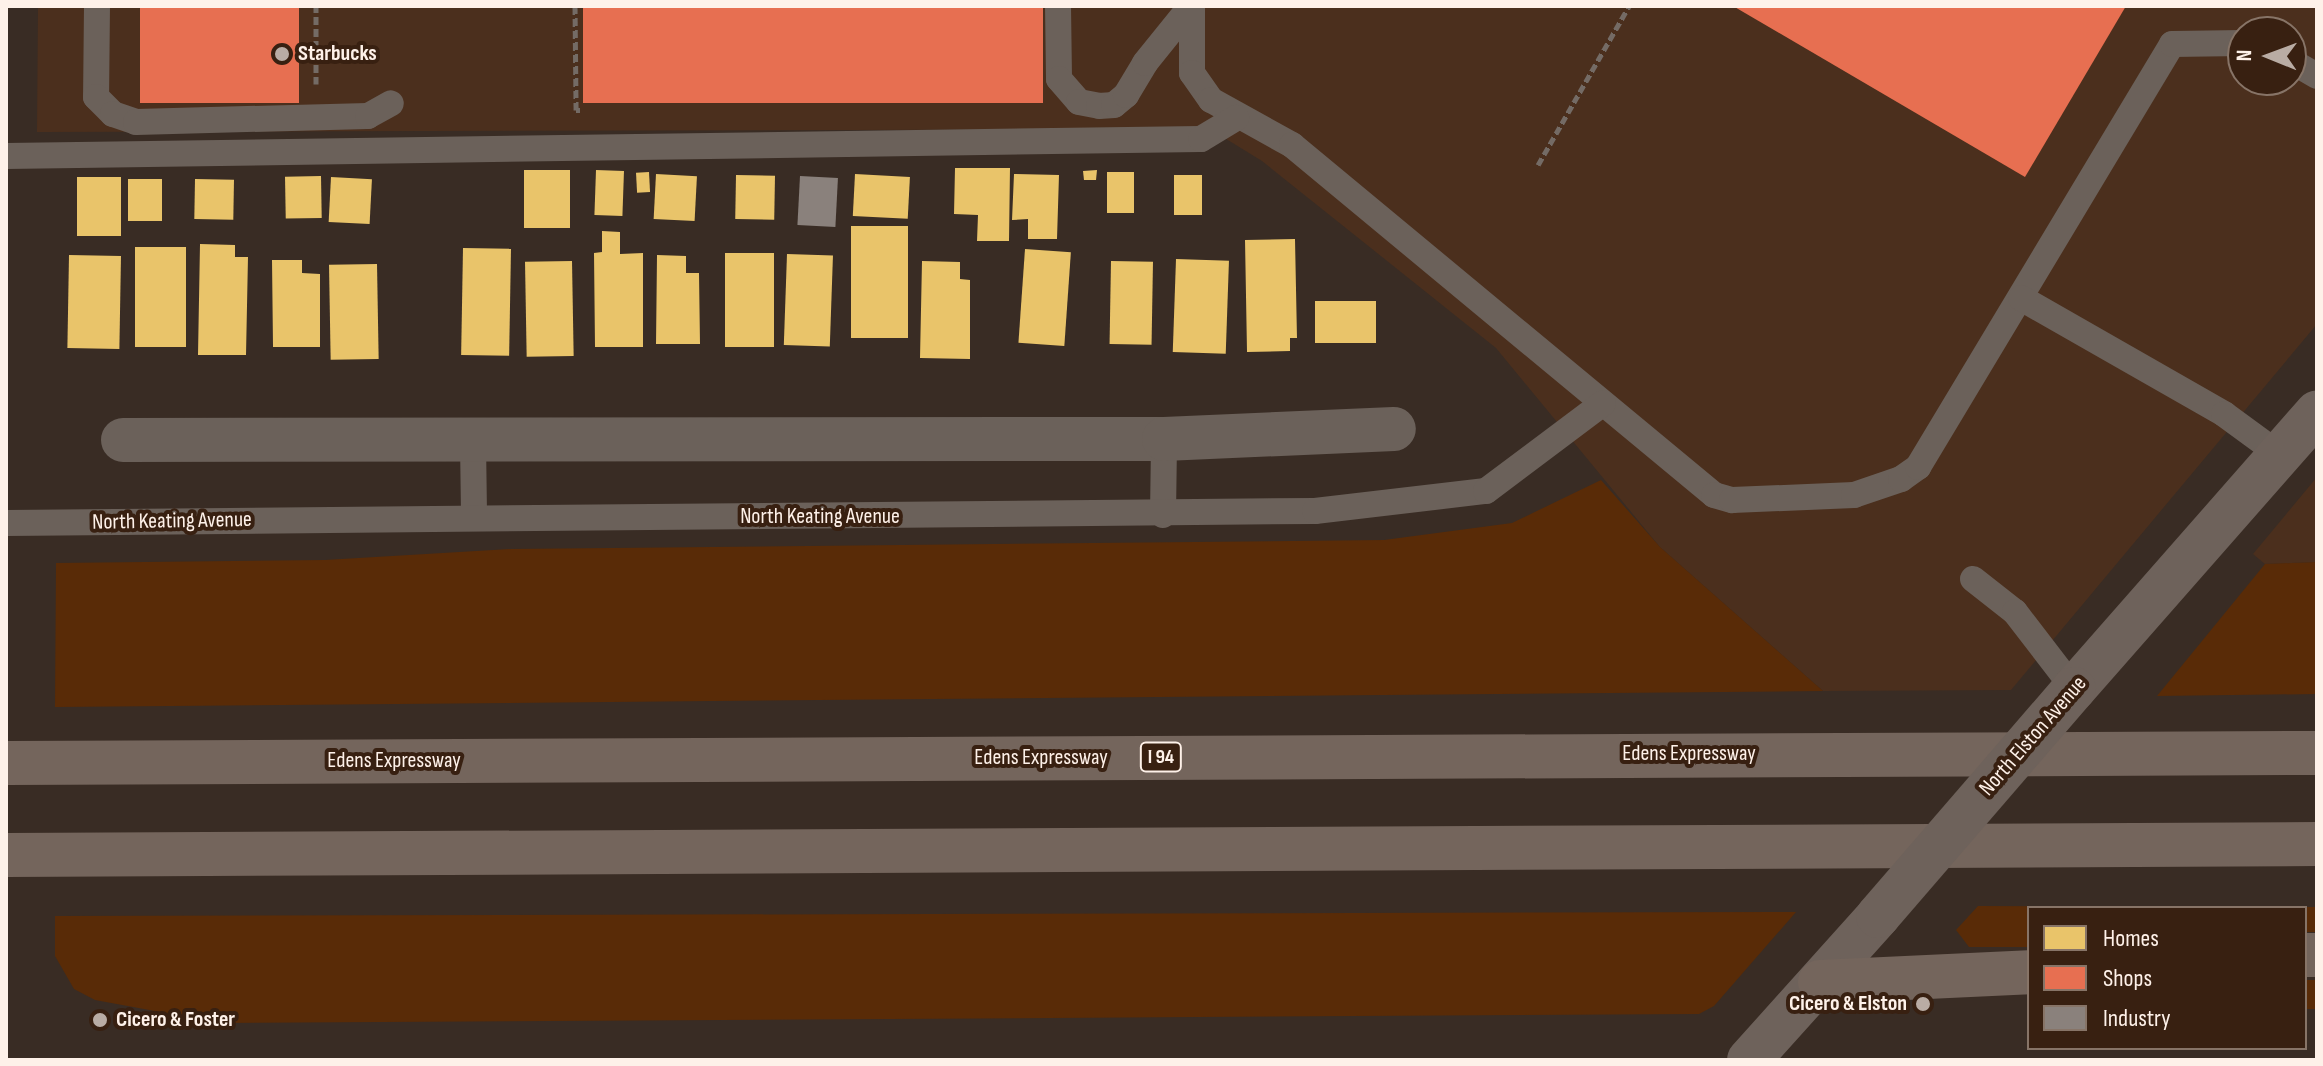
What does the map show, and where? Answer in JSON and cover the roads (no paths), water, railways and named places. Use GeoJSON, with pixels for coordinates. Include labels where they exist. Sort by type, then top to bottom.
{"type":"FeatureCollection","features":[{"type":"Feature","properties":{"kind":"highway","name":"Edens Expressway"},"geometry":{"type":"LineString","coordinates":[[6,763],[2317,753]]}},
{"type":"Feature","properties":{"kind":"highway"},"geometry":{"type":"LineString","coordinates":[[6,855],[2317,844]]}},
{"type":"Feature","properties":{"kind":"highway"},"geometry":{"type":"LineString","coordinates":[[1820,982],[2027,972]]}},
{"type":"Feature","properties":{"kind":"main road","name":"North Elston Avenue"},"geometry":{"type":"LineString","coordinates":[[1749,1060],[2317,412]]}},
{"type":"Feature","properties":{"kind":"street"},"geometry":{"type":"LineString","coordinates":[[123,440],[1164,439],[1394,429]]}},
{"type":"Feature","properties":{"kind":"lane"},"geometry":{"type":"LineString","coordinates":[[97,6],[96,97],[113,114],[136,122],[368,116],[391,103]]}},
{"type":"Feature","properties":{"kind":"lane"},"geometry":{"type":"LineString","coordinates":[[1058,6],[1059,79],[1079,102],[1099,106],[1114,105],[1126,95],[1145,63],[1192,6]]}},
{"type":"Feature","properties":{"kind":"lane"},"geometry":{"type":"LineString","coordinates":[[1192,6],[1192,73],[1211,100],[1236,118],[1292,145],[1714,495],[1793,500],[1854,495],[1901,479],[1918,467],[2172,44],[2227,43]]}},
{"type":"Feature","properties":{"kind":"lane"},"geometry":{"type":"LineString","coordinates":[[6,156],[1201,139],[1236,118]]}},
{"type":"Feature","properties":{"kind":"lane"},"geometry":{"type":"LineString","coordinates":[[2021,298],[2224,414],[2280,455]]}},
{"type":"Feature","properties":{"kind":"lane","name":"North Keating Avenue"},"geometry":{"type":"LineString","coordinates":[[6,523],[1163,515],[1315,511],[1486,491],[1506,481],[1603,403]]}},
{"type":"Feature","properties":{"kind":"lane"},"geometry":{"type":"LineString","coordinates":[[1163,515],[1164,439]]}},
{"type":"Feature","properties":{"kind":"lane"},"geometry":{"type":"LineString","coordinates":[[473,442],[474,518]]}},
{"type":"Feature","properties":{"kind":"lane"},"geometry":{"type":"LineString","coordinates":[[1973,579],[2015,612],[2074,689]]}},
{"type":"Feature","properties":{"kind":"place","name":"Starbucks"},"geometry":{"type":"Point","coordinates":[282,54]}},
{"type":"Feature","properties":{"kind":"place","name":"Cicero & Elston"},"geometry":{"type":"Point","coordinates":[1923,1004]}},
{"type":"Feature","properties":{"kind":"place","name":"Cicero & Foster"},"geometry":{"type":"Point","coordinates":[100,1020]}}]}
